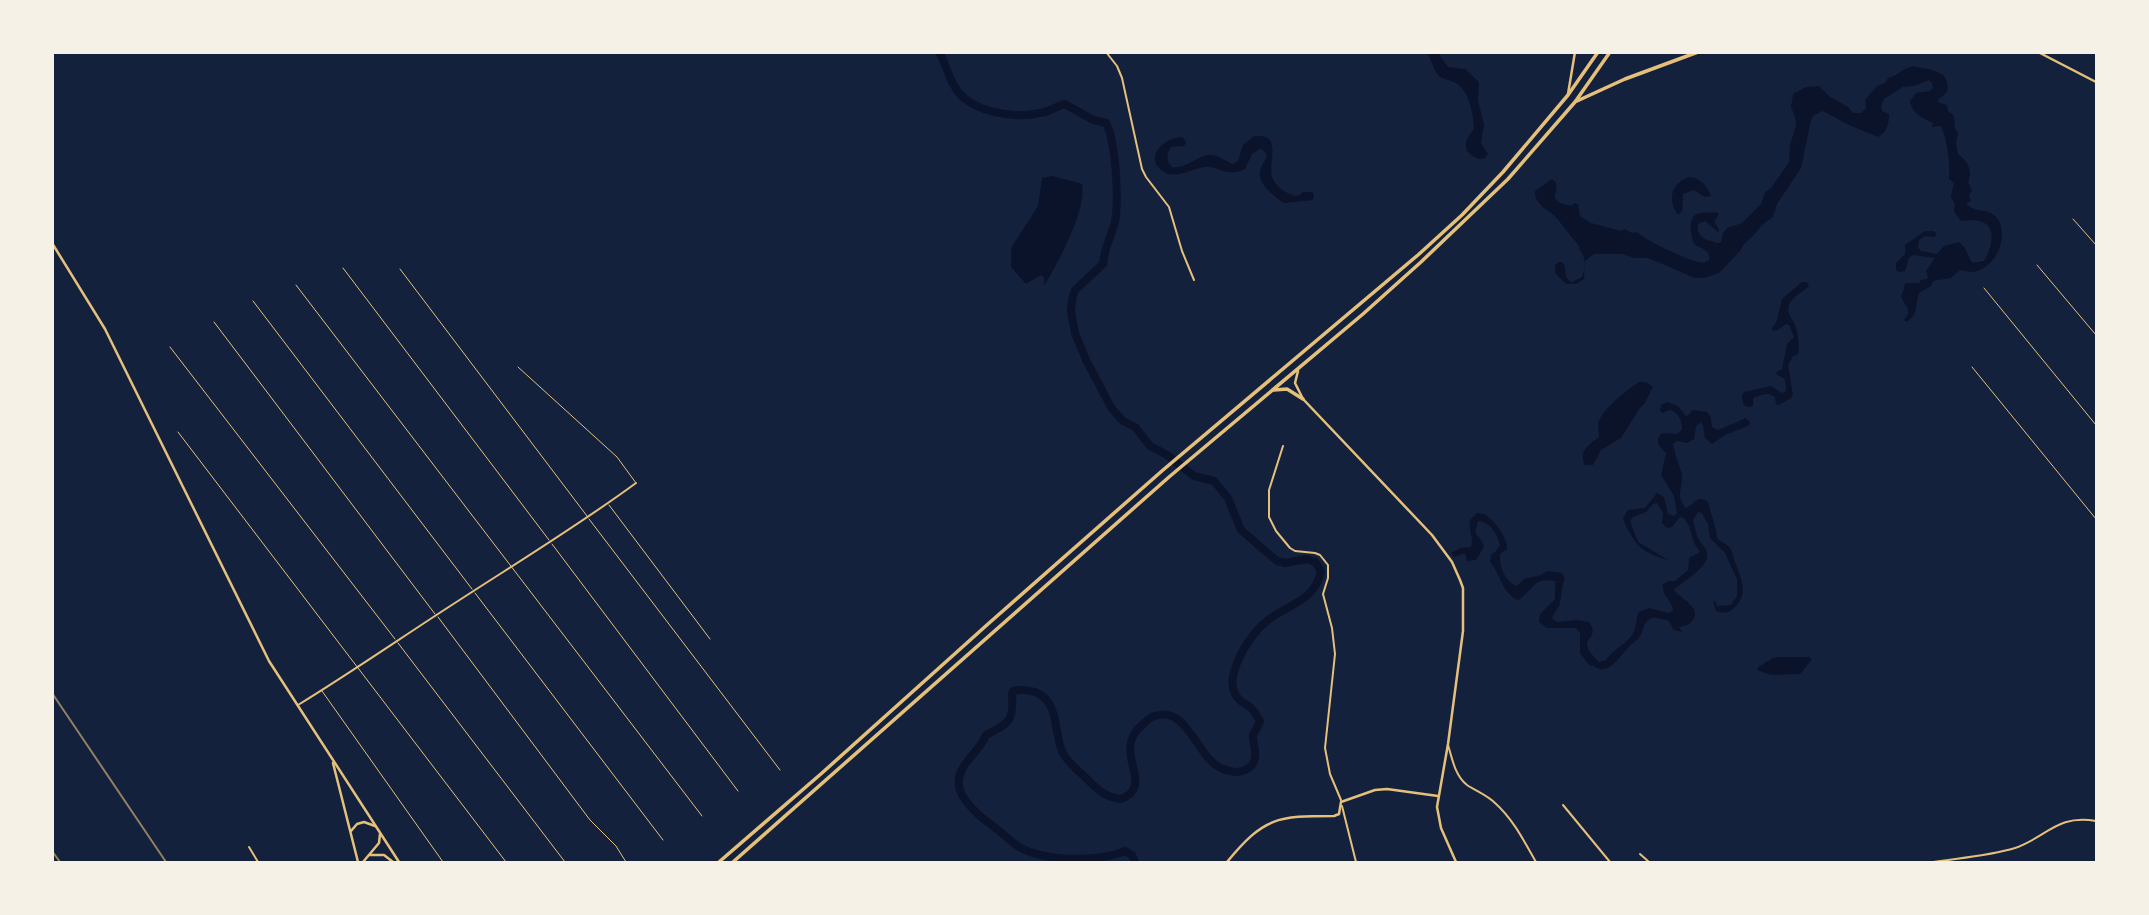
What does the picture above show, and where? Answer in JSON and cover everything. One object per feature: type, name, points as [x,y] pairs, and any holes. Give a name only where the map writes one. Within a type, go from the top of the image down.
[{"type":"highway","points":[[719,863],[1163,470],[1408,264],[1462,215],[1503,172],[1568,95],[1598,52]]},
{"type":"highway","points":[[733,863],[1197,452],[1363,314],[1467,220],[1508,179],[1575,102],[1610,52]]},
{"type":"highway","points":[[1575,102],[1625,79],[1698,52]]},
{"type":"highway","points":[[1269,393],[1284,389],[1303,399]]},
{"type":"street","points":[[1106,52],[1122,78],[1142,169],[1168,207],[1194,280]]},
{"type":"street","points":[[1568,95],[1574,52]]},
{"type":"street","points":[[2038,52],[2096,82]]},
{"type":"street","points":[[52,243],[105,329],[269,661],[396,857],[396,863]]},
{"type":"street","points":[[1299,367],[1295,383],[1303,399],[1432,535],[1446,553],[1463,588],[1464,631],[1437,813],[1455,863]]},
{"type":"street","points":[[1283,446],[1269,490],[1269,517],[1290,548],[1304,553],[1315,552],[1328,565],[1328,578],[1323,594],[1332,628],[1335,654],[1325,748],[1356,863]]},
{"type":"street","points":[[297,705],[513,567],[636,482]]},
{"type":"street","points":[[1448,744],[1459,775],[1468,785],[1495,803],[1513,822],[1536,863]]},
{"type":"street","points":[[332,760],[360,863],[379,844],[378,829]]},
{"type":"street","points":[[1341,802],[1375,790],[1387,789],[1438,796]]},
{"type":"street","points":[[1227,863],[1236,850],[1262,827],[1282,818],[1334,816],[1339,814],[1341,802]]},
{"type":"street","points":[[1563,805],[1610,863]]},
{"type":"street","points":[[350,834],[352,827],[365,821],[378,829]]},
{"type":"street","points":[[1933,863],[2012,849],[2036,839],[2066,821],[2096,821]]},
{"type":"street","points":[[249,847],[258,863]]},
{"type":"street","points":[[367,856],[382,854],[396,863]]},
{"type":"street","points":[[1640,854],[1649,863]]},
{"type":"lane","points":[[2073,219],[2096,245]]},
{"type":"lane","points":[[2037,265],[2096,335]]},
{"type":"lane","points":[[343,268],[738,791]]},
{"type":"lane","points":[[400,270],[780,770]]},
{"type":"lane","points":[[296,285],[702,816]]},
{"type":"lane","points":[[1984,288],[2096,425]]},
{"type":"lane","points":[[253,301],[663,840]]},
{"type":"lane","points":[[214,322],[590,820],[615,846],[626,863]]},
{"type":"lane","points":[[170,347],[565,863]]},
{"type":"lane","points":[[519,367],[617,457],[636,482]]},
{"type":"lane","points":[[1972,367],[2096,519]]},
{"type":"lane","points":[[178,432],[506,863]]},
{"type":"lane","points":[[608,503],[710,639]]},
{"type":"lane","points":[[322,691],[443,863]]},
{"type":"water","points":[[1427,53],[1438,53],[1448,67],[1465,69],[1479,82],[1478,100],[1484,125],[1481,143],[1488,154],[1483,159],[1467,151],[1467,139],[1474,129],[1472,110],[1465,92],[1456,83],[1440,77]]},
{"type":"water","points":[[1914,66],[1938,72],[1946,79],[1947,92],[1938,102],[1947,105],[1948,111],[1954,116],[1958,133],[1958,154],[1970,169],[1968,182],[1972,191],[1969,195],[1971,201],[1966,204],[1973,209],[1993,214],[2002,234],[1998,252],[1993,260],[1979,270],[1960,270],[1951,278],[1933,281],[1931,286],[1919,293],[1915,313],[1906,322],[1904,320],[1908,309],[1901,297],[1905,283],[1919,283],[1927,279],[1926,271],[1935,258],[1913,255],[1909,258],[1905,271],[1899,272],[1896,270],[1896,263],[1905,254],[1905,245],[1925,231],[1934,231],[1935,237],[1925,236],[1919,240],[1918,247],[1921,251],[1937,254],[1944,246],[1959,242],[1973,263],[1984,261],[1992,238],[1985,223],[1975,220],[1961,221],[1954,212],[1955,205],[1951,196],[1954,183],[1949,179],[1948,152],[1941,126],[1932,127],[1933,123],[1918,115],[1911,105],[1910,101],[1916,93],[1933,88],[1929,80],[1903,87],[1884,99],[1881,107],[1882,111],[1889,114],[1889,121],[1878,137],[1823,111],[1814,115],[1801,168],[1777,204],[1773,217],[1762,225],[1719,273],[1704,278],[1695,278],[1648,258],[1634,258],[1622,254],[1594,254],[1585,262],[1579,246],[1556,217],[1540,205],[1536,197],[1535,191],[1552,179],[1556,185],[1555,198],[1560,203],[1571,206],[1578,204],[1580,216],[1591,223],[1637,232],[1676,254],[1704,262],[1709,260],[1709,256],[1707,251],[1694,244],[1691,221],[1700,213],[1717,212],[1719,214],[1714,222],[1719,233],[1705,221],[1698,224],[1698,229],[1703,238],[1718,243],[1727,228],[1742,223],[1761,204],[1765,192],[1771,188],[1789,162],[1790,145],[1796,125],[1791,107],[1793,94],[1806,87],[1819,86],[1853,113],[1861,113],[1866,108],[1865,100],[1877,86]]},
{"type":"water","points":[[1254,136],[1269,139],[1272,145],[1271,173],[1277,185],[1295,196],[1302,192],[1312,192],[1313,200],[1284,203],[1268,190],[1260,177],[1267,155],[1261,148],[1252,154],[1245,169],[1233,172],[1207,167],[1175,175],[1164,172],[1155,161],[1155,155],[1163,144],[1183,137],[1186,143],[1184,146],[1171,147],[1168,153],[1172,167],[1183,166],[1206,155],[1217,156],[1233,164],[1238,161],[1243,145]]},
{"type":"water","points":[[1053,176],[1082,184],[1080,208],[1070,236],[1044,286],[1044,278],[1041,275],[1026,284],[1011,267],[1011,248],[1038,206],[1042,178]]},
{"type":"water","points":[[1689,177],[1703,183],[1711,196],[1705,197],[1694,190],[1683,194],[1682,211],[1678,215],[1673,204],[1673,193],[1678,183]]},
{"type":"water","points":[[1562,262],[1567,277],[1572,282],[1582,277],[1585,263],[1584,279],[1576,284],[1566,284],[1555,273],[1555,265]]},
{"type":"water","points":[[1802,282],[1807,282],[1809,286],[1790,302],[1788,308],[1799,344],[1798,354],[1793,356],[1788,365],[1793,395],[1779,405],[1772,395],[1762,395],[1753,398],[1753,406],[1747,407],[1743,404],[1744,392],[1771,386],[1782,393],[1786,391],[1785,379],[1776,372],[1782,369],[1787,344],[1794,337],[1789,325],[1773,331],[1772,328],[1776,323],[1782,299]]},
{"type":"water","points":[[1639,382],[1646,382],[1653,387],[1645,403],[1621,438],[1601,450],[1593,465],[1585,465],[1584,452],[1599,437],[1598,425],[1603,414],[1614,401]]},
{"type":"water","points":[[1667,402],[1678,406],[1686,416],[1692,410],[1707,412],[1712,427],[1718,430],[1746,418],[1750,422],[1748,426],[1725,435],[1712,444],[1705,438],[1701,422],[1696,426],[1694,439],[1687,443],[1677,441],[1673,444],[1682,476],[1682,503],[1686,508],[1699,499],[1708,502],[1717,538],[1732,551],[1742,583],[1742,595],[1731,610],[1724,613],[1716,611],[1713,601],[1717,606],[1731,605],[1737,596],[1737,579],[1725,553],[1710,538],[1708,524],[1702,513],[1698,512],[1693,520],[1698,538],[1706,550],[1706,561],[1674,590],[1694,610],[1693,620],[1688,625],[1679,627],[1682,632],[1674,630],[1669,621],[1649,619],[1639,638],[1608,668],[1590,666],[1580,653],[1580,633],[1576,628],[1547,628],[1539,622],[1540,614],[1555,599],[1555,581],[1537,583],[1518,600],[1505,589],[1490,562],[1491,555],[1500,545],[1490,526],[1478,521],[1475,533],[1484,547],[1476,560],[1467,561],[1465,553],[1454,557],[1451,553],[1460,548],[1471,547],[1470,520],[1477,513],[1485,514],[1505,539],[1507,549],[1500,554],[1500,559],[1509,581],[1517,586],[1524,579],[1547,571],[1562,573],[1565,579],[1560,603],[1552,618],[1557,622],[1589,622],[1593,633],[1587,643],[1588,647],[1599,662],[1606,660],[1632,635],[1639,612],[1649,608],[1668,613],[1673,611],[1663,584],[1675,581],[1688,570],[1689,558],[1700,552],[1684,518],[1680,517],[1672,527],[1667,528],[1662,523],[1663,512],[1657,503],[1630,521],[1638,542],[1670,561],[1641,548],[1623,518],[1628,510],[1645,508],[1657,493],[1664,497],[1668,514],[1674,516],[1677,513],[1674,496],[1661,475],[1666,453],[1658,444],[1662,433],[1677,434],[1682,430],[1678,415],[1669,410],[1663,413],[1660,411],[1661,405]]},
{"type":"water","points":[[1778,657],[1812,659],[1800,674],[1771,675],[1757,670]]},
{"type":"waterway","points":[[939,52],[955,87],[962,96],[981,108],[1005,114],[1029,115],[1065,104],[1093,120],[1106,123],[1116,171],[1115,222],[1103,264],[1075,290],[1072,299],[1071,312],[1075,333],[1086,360],[1112,409],[1123,421],[1135,427],[1150,446],[1167,455],[1194,476],[1214,481],[1228,498],[1241,530],[1277,561],[1285,563],[1307,559],[1315,562],[1321,571],[1318,581],[1307,595],[1258,629],[1237,663],[1233,675],[1233,690],[1260,721],[1253,735],[1255,758],[1248,769],[1234,772],[1216,765],[1176,718],[1167,715],[1155,716],[1133,735],[1130,746],[1135,785],[1131,793],[1121,799],[1111,797],[1096,788],[1065,757],[1049,703],[1035,692],[1022,690],[1013,691],[1011,716],[1005,724],[986,735],[964,765],[959,786],[967,802],[981,817],[1019,847],[1043,856],[1072,859],[1101,857],[1125,851],[1132,855],[1135,862]]},
{"type":"railway","points":[[52,693],[166,862]]},
{"type":"railway","points":[[52,851],[60,862]]}]
